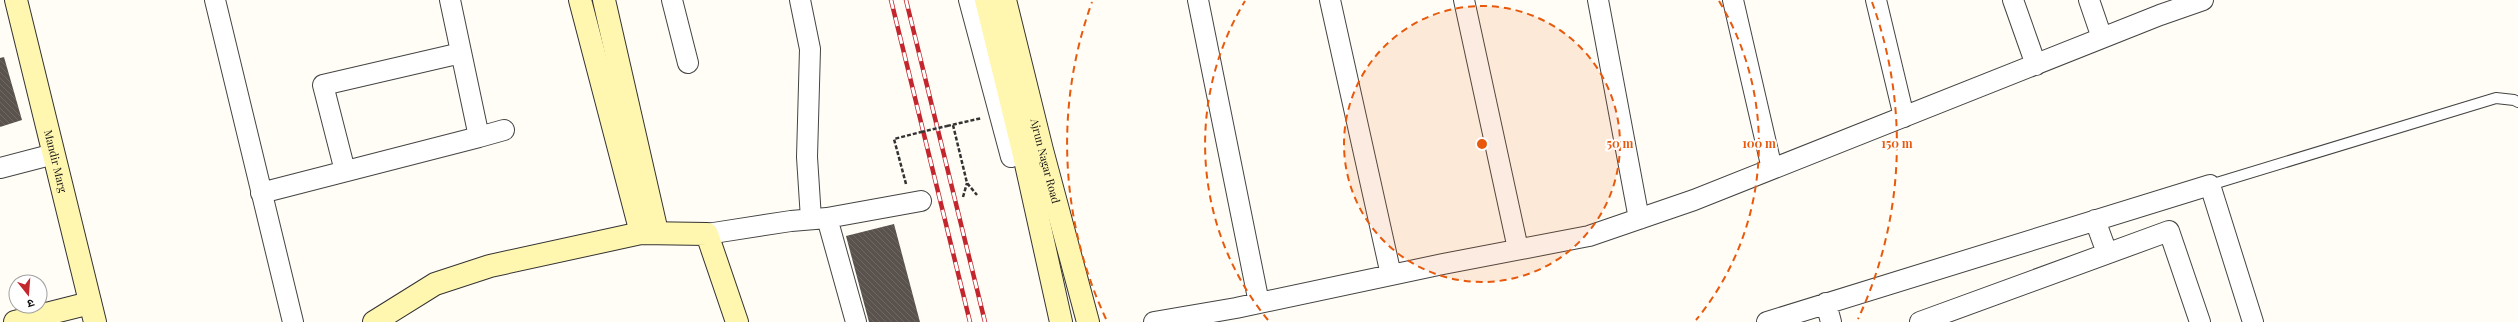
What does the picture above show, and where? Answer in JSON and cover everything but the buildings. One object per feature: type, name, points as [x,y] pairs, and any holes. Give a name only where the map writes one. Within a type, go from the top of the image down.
[{"type":"street","name":"Mandir Marg","points":[[16,0],[92,312]]},
{"type":"street","points":[[215,0],[293,322]]},
{"type":"street","points":[[450,0],[479,137]]},
{"type":"street","points":[[580,0],[649,232]]},
{"type":"street","points":[[604,0],[649,232]]},
{"type":"street","points":[[672,0],[688,64]]},
{"type":"street","points":[[800,0],[810,48],[807,156],[819,219],[856,322]]},
{"type":"street","points":[[969,0],[1007,158],[1042,150]]},
{"type":"street","name":"Ajrun Nagar Road","points":[[986,0],[1024,155],[1061,322]]},
{"type":"street","name":"Ajrun Nagar Road","points":[[1005,0],[1042,150],[1088,322]]},
{"type":"street","points":[[1198,0],[1259,303]]},
{"type":"street","points":[[1330,0],[1391,275]]},
{"type":"street","points":[[1464,0],[1518,249]]},
{"type":"street","points":[[1598,0],[1639,219]]},
{"type":"street","points":[[1733,0],[1772,169]]},
{"type":"street","points":[[1876,0],[1904,117]]},
{"type":"street","points":[[2013,0],[2036,65]]},
{"type":"street","points":[[2089,0],[2102,38]]},
{"type":"street","points":[[1154,322],[1259,303],[1518,249],[1589,236],[1639,219],[1772,169],[2102,38],[2203,0]]},
{"type":"street","points":[[345,171],[323,85],[461,53]]},
{"type":"street","points":[[261,193],[504,130]]},
{"type":"street","points":[[0,168],[54,154]]},
{"type":"street","points":[[1767,322],[1829,313],[2095,220],[2210,185],[2252,322]]},
{"type":"street","points":[[374,322],[435,284],[490,266],[649,232],[707,234],[819,219],[916,202]]},
{"type":"street","points":[[2095,220],[2107,253]]},
{"type":"street","points":[[1920,322],[2169,231],[2200,322]]},
{"type":"street","points":[[707,234],[738,322]]},
{"type":"street","points":[[15,322],[92,312]]},
{"type":"lane","points":[[2210,185],[2496,98],[2514,100],[2518,102]]},
{"type":"path","points":[[916,202],[894,139],[978,119]]},
{"type":"path","points":[[953,125],[967,182],[977,195]]},
{"type":"path","points":[[964,197],[967,182]]},
{"type":"railway","points":[[891,0],[970,322]]},
{"type":"railway","points":[[906,0],[985,322]]}]
